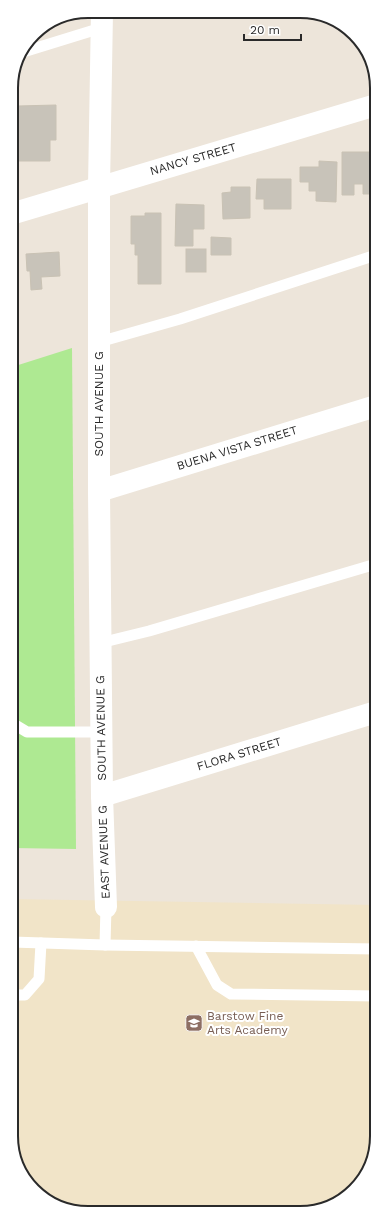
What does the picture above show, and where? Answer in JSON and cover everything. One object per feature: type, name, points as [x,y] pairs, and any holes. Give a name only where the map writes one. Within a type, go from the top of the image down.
[{"type":"street","name":"SOUTH AVENUE G","points":[[102,20],[99,187],[98,491],[102,796]]},
{"type":"street","name":"NANCY STREET","points":[[18,212],[370,107]]},
{"type":"street","name":"BUENA VISTA STREET","points":[[98,491],[370,408]]},
{"type":"street","name":"FLORA STREET","points":[[102,796],[370,714]]},
{"type":"street","name":"EAST AVENUE G","points":[[102,796],[106,907]]},
{"type":"lane","points":[[31,49],[102,20]]},
{"type":"lane","points":[[99,342],[180,319],[370,258]]},
{"type":"lane","points":[[100,643],[370,566]]},
{"type":"lane","points":[[18,727],[27,732],[101,732]]},
{"type":"lane","points":[[105,945],[106,907]]},
{"type":"lane","points":[[18,942],[370,949]]},
{"type":"lane","points":[[18,995],[25,995],[39,979],[40,943]]},
{"type":"lane","points":[[196,946],[217,985],[231,994],[370,996]]},
{"type":"shaded area","name":"Barstow Fine Arts Academy","points":[[18,899],[370,905],[370,1140],[365,1163],[353,1182],[346,1189],[327,1201],[304,1206],[84,1206],[75,1205],[57,1199],[42,1189],[27,1171],[19,1149]]},
{"type":"green space","points":[[72,348],[76,849],[18,848],[18,365]]},
{"type":"building","points":[[56,105],[56,140],[50,140],[50,161],[18,161],[18,106]]},
{"type":"building","points":[[342,152],[370,152],[370,194],[363,194],[363,184],[354,184],[354,195],[342,195]]},
{"type":"building","points":[[319,161],[337,162],[336,202],[316,201],[316,191],[309,191],[309,182],[300,182],[300,167],[319,167]]},
{"type":"building","points":[[257,179],[291,179],[291,209],[264,209],[264,199],[256,199]]},
{"type":"building","points":[[231,187],[250,187],[250,218],[223,219],[222,193],[231,192]]},
{"type":"building","points":[[176,204],[204,205],[204,229],[193,229],[193,246],[175,246]]},
{"type":"building","points":[[145,213],[161,213],[161,284],[138,284],[138,255],[135,255],[135,244],[131,244],[131,216],[145,216]]},
{"type":"building","points":[[211,237],[231,238],[231,255],[211,255]]},
{"type":"building","points":[[186,249],[206,249],[206,272],[186,272]]},
{"type":"building","points":[[59,252],[60,276],[41,277],[42,289],[31,290],[30,271],[27,271],[26,254]]},
{"type":"place","name":"Barstow Fine Arts Academy","points":[[194,1023]]}]
